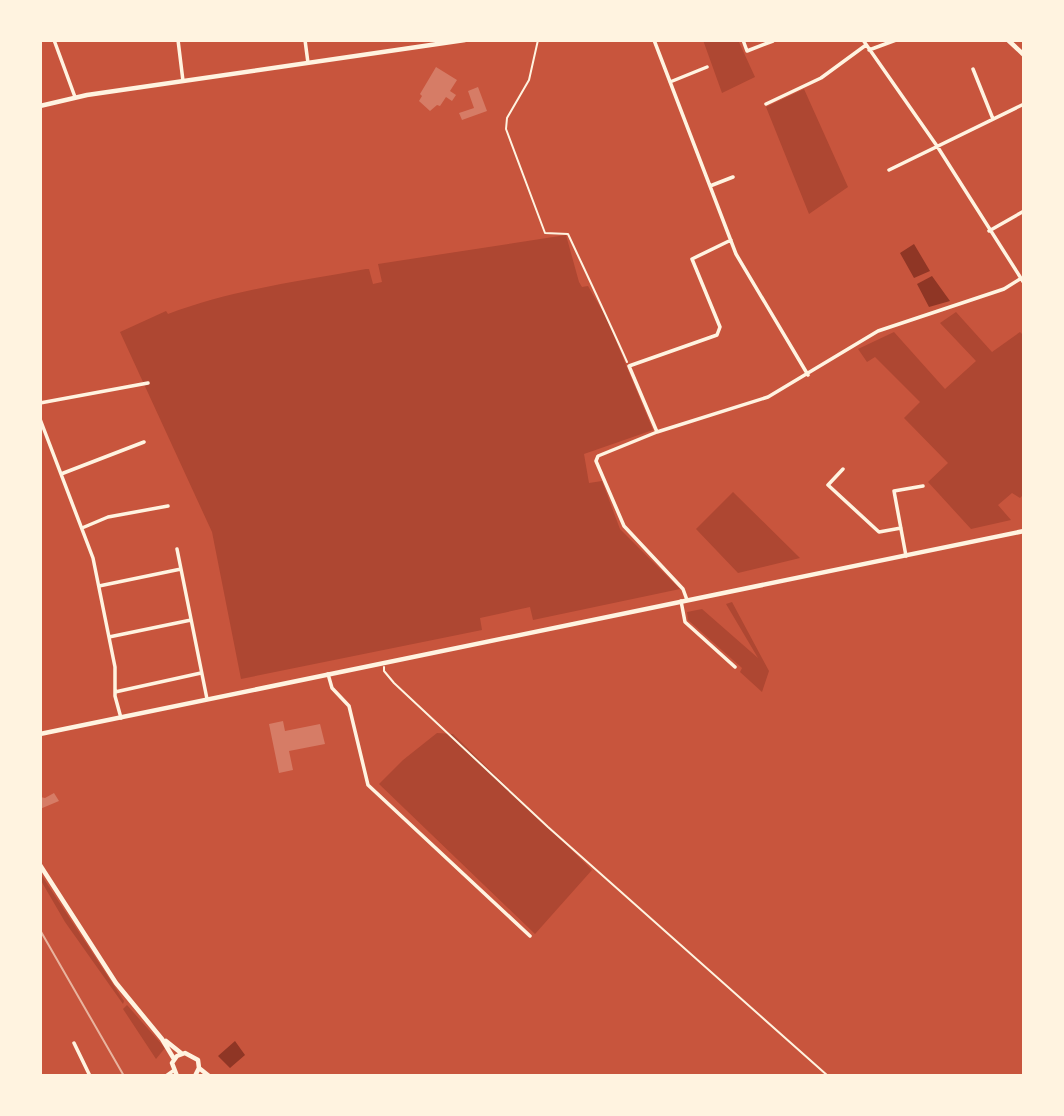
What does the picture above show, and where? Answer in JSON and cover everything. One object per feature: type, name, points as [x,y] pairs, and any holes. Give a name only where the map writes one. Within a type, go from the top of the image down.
[{"type":"main road","points":[[40,106],[183,81],[465,40]]},
{"type":"main road","points":[[1008,40],[1024,55]]},
{"type":"main road","points":[[40,734],[1024,531]]},
{"type":"main road","points":[[40,865],[116,983],[162,1039],[174,1059],[175,1073]]},
{"type":"main road","points":[[162,1039],[181,1053],[193,1055],[199,1068],[209,1076]]},
{"type":"main road","points":[[174,1059],[181,1053]]},
{"type":"main road","points":[[195,1076],[199,1068]]},
{"type":"street","points":[[54,40],[75,98]]},
{"type":"street","points":[[178,40],[183,81]]},
{"type":"street","points":[[305,40],[308,64]]},
{"type":"street","points":[[425,40],[426,47]]},
{"type":"street","points":[[654,40],[731,240],[749,277],[808,375]]},
{"type":"street","points":[[743,40],[747,51],[773,41]]},
{"type":"street","points":[[869,50],[896,40]]},
{"type":"street","points":[[735,667],[685,622],[683,589],[624,526],[596,461],[603,452],[768,397],[878,331],[1022,281],[937,146],[864,43],[814,82],[766,104]]},
{"type":"street","points":[[670,82],[707,67]]},
{"type":"street","points":[[973,69],[993,119]]},
{"type":"street","points":[[889,170],[1024,104]]},
{"type":"street","points":[[710,186],[733,177]]},
{"type":"street","points":[[989,230],[1024,211]]},
{"type":"street","points":[[657,432],[629,366],[717,335],[718,322],[692,259],[731,240]]},
{"type":"street","points":[[40,403],[148,383]]},
{"type":"street","points":[[40,419],[82,528],[99,586],[115,667],[115,692],[121,718]]},
{"type":"street","points":[[61,474],[144,442]]},
{"type":"street","points":[[843,469],[828,485],[879,532],[901,528]]},
{"type":"street","points":[[906,556],[894,491],[923,486]]},
{"type":"street","points":[[82,528],[108,517],[168,506]]},
{"type":"street","points":[[177,549],[207,699]]},
{"type":"street","points":[[99,586],[181,569]]},
{"type":"street","points":[[109,637],[191,620]]},
{"type":"street","points":[[115,692],[201,673]]},
{"type":"street","points":[[328,674],[332,688],[349,706],[368,785],[530,936]]},
{"type":"street","points":[[75,1043],[90,1076]]},
{"type":"street","points":[[166,1076],[175,1073]]},
{"type":"path","points":[[538,40],[529,80],[507,118],[506,129],[545,233],[567,234],[586,279],[603,303],[629,366]]},
{"type":"path","points":[[385,662],[384,671],[394,682],[548,827],[828,1076]]},
{"type":"shaded area","points":[[703,40],[738,40],[755,77],[722,93]]},
{"type":"shaded area","points":[[804,89],[848,187],[809,214],[766,107]]},
{"type":"shaded area","points":[[566,235],[579,282],[582,287],[588,286],[606,317],[653,430],[584,454],[589,483],[602,481],[620,529],[680,589],[533,620],[530,607],[480,618],[482,630],[241,679],[212,532],[120,332],[166,311],[168,314],[241,292],[366,269],[369,269],[373,284],[382,282],[378,264]]},
{"type":"shaded area","points":[[914,244],[930,271],[914,278],[900,253]]},
{"type":"shaded area","points":[[932,276],[950,301],[929,307],[917,284]]},
{"type":"shaded area","points":[[956,312],[992,352],[1020,332],[1024,336],[1024,494],[1020,498],[1012,493],[998,505],[1011,520],[971,529],[928,482],[948,463],[904,418],[920,402],[875,357],[867,362],[858,349],[894,332],[945,389],[976,361],[940,323]]},
{"type":"shaded area","points":[[733,492],[800,558],[738,573],[696,529]]},
{"type":"shaded area","points":[[732,602],[769,671],[762,692],[740,672],[742,668],[688,620],[687,612],[702,609],[758,658],[726,604]]},
{"type":"shaded area","points":[[437,733],[453,734],[592,870],[535,934],[379,784],[403,760]]},
{"type":"shaded area","points":[[40,873],[124,1001],[123,1004],[65,922],[40,879]]},
{"type":"shaded area","points":[[127,1005],[165,1048],[156,1059],[123,1009]]},
{"type":"shaded area","points":[[235,1041],[245,1055],[230,1068],[218,1056]]},
{"type":"building","points":[[436,67],[457,80],[450,91],[456,95],[452,101],[446,97],[440,106],[437,105],[430,111],[419,101],[422,96],[420,94]]},
{"type":"building","points":[[478,87],[487,111],[462,120],[459,113],[474,108],[468,91]]},
{"type":"building","points":[[283,721],[285,731],[320,724],[325,744],[289,751],[293,770],[279,773],[269,724]]},
{"type":"building","points":[[54,793],[59,801],[40,809],[40,797],[45,798]]},
{"type":"railway","points":[[40,930],[124,1076]]}]
